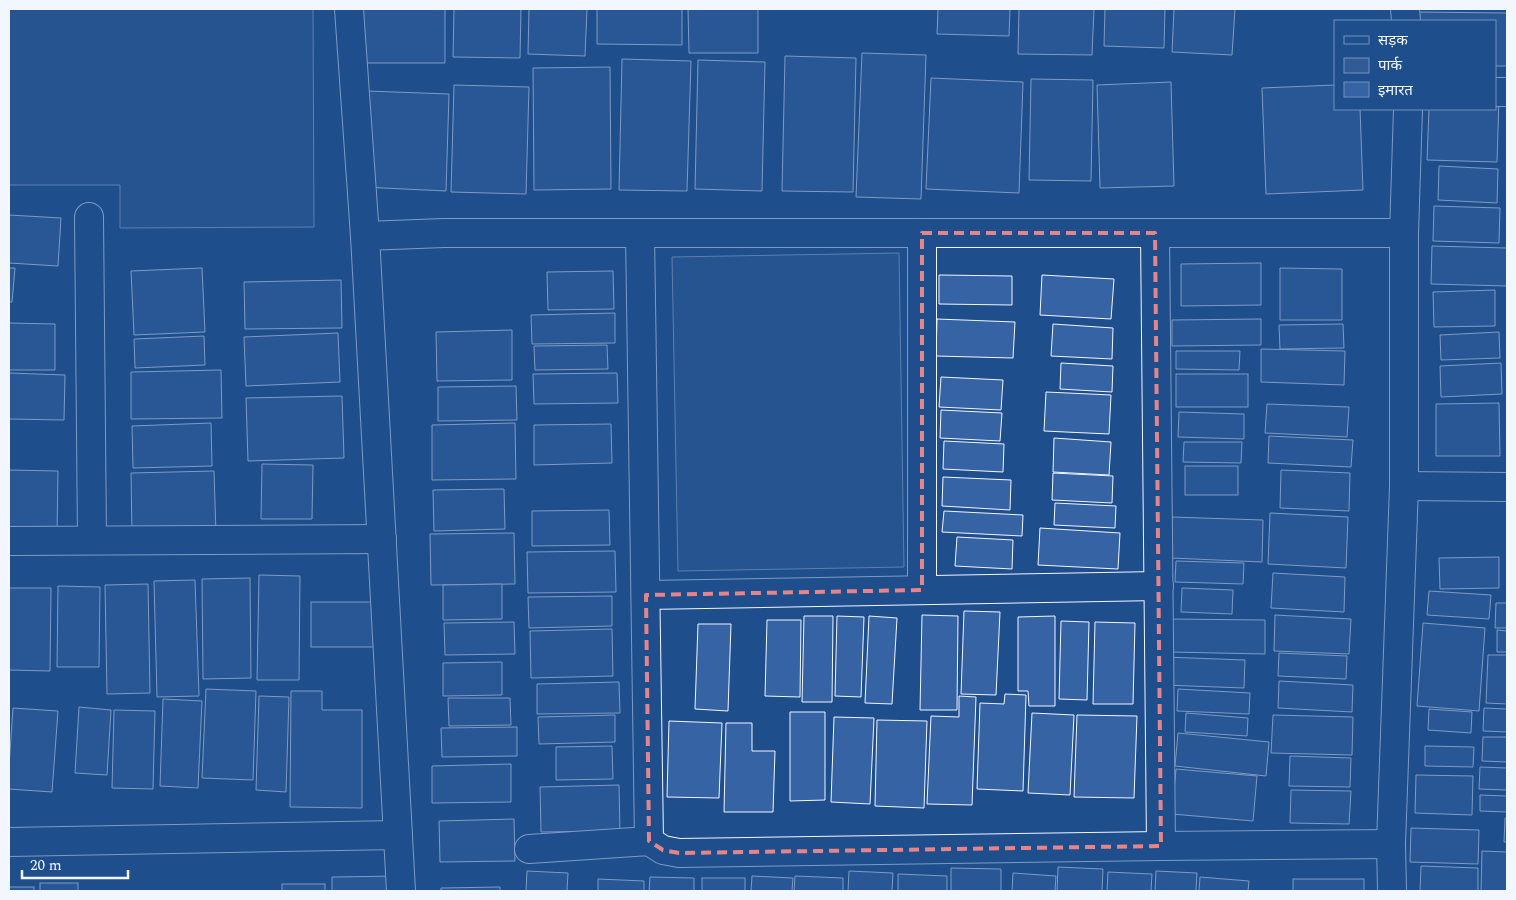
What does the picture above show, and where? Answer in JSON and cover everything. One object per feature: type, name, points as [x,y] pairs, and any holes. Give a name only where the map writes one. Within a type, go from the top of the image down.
[{"type":"street","points":[[349,9],[365,236],[401,891]]},
{"type":"street","points":[[1392,891],[1391,844],[1404,486],[1404,234],[1408,110]]},
{"type":"street","points":[[89,217],[92,540]]},
{"type":"street","points":[[365,236],[444,233],[1404,234]]},
{"type":"street","points":[[640,233],[649,840]]},
{"type":"street","points":[[922,233],[922,590]]},
{"type":"street","points":[[1155,233],[1160,846]]},
{"type":"street","points":[[1404,486],[1507,487]]},
{"type":"street","points":[[9,541],[382,539]]},
{"type":"street","points":[[646,595],[1158,586]]},
{"type":"street","points":[[9,842],[398,834]]},
{"type":"street","points":[[529,849],[649,840],[663,850],[679,853],[1391,844]]},
{"type":"highlighted area","points":[[922,233],[1155,233],[1161,846],[679,853],[663,850],[649,841],[646,595],[922,590]]},
{"type":"green space","points":[[9,9],[313,9],[314,227],[120,228],[120,185],[9,185]]},
{"type":"green space","points":[[899,253],[904,567],[678,571],[672,257]]},
{"type":"building","points":[[362,9],[445,9],[445,63],[361,63]]},
{"type":"building","points":[[454,9],[521,9],[520,58],[453,57]]},
{"type":"building","points":[[529,9],[587,9],[585,56],[528,54]]},
{"type":"building","points":[[597,9],[682,9],[682,45],[597,44]]},
{"type":"building","points":[[688,9],[758,9],[758,53],[689,53]]},
{"type":"building","points":[[938,9],[1010,9],[1009,36],[937,34]]},
{"type":"building","points":[[1019,9],[1094,9],[1092,55],[1018,54]]},
{"type":"building","points":[[1105,9],[1165,9],[1164,48],[1104,46]]},
{"type":"building","points":[[1174,9],[1235,9],[1232,55],[1172,52]]},
{"type":"building","points":[[1416,12],[1507,13],[1507,66],[1496,66],[1496,20],[1416,20]]},
{"type":"building","points":[[862,53],[926,55],[921,199],[856,197]]},
{"type":"building","points":[[785,56],[856,58],[853,192],[782,191]]},
{"type":"building","points":[[622,59],[691,61],[687,191],[619,190]]},
{"type":"building","points":[[698,60],[765,62],[762,191],[695,189]]},
{"type":"building","points":[[610,67],[611,189],[534,190],[533,68]]},
{"type":"building","points":[[931,78],[1023,82],[1019,193],[926,189]]},
{"type":"building","points":[[1031,79],[1093,80],[1091,181],[1029,180]]},
{"type":"building","points":[[1171,82],[1174,186],[1100,188],[1097,85]]},
{"type":"building","points":[[454,85],[529,87],[526,194],[451,192]]},
{"type":"building","points":[[1334,85],[1334,110],[1360,110],[1363,190],[1266,194],[1262,88]]},
{"type":"building","points":[[367,91],[449,94],[446,191],[362,187]]},
{"type":"building","points":[[1496,99],[1499,99],[1497,162],[1427,160],[1429,110],[1496,110]]},
{"type":"building","points":[[1439,166],[1498,169],[1497,203],[1438,200]]},
{"type":"building","points":[[1434,206],[1500,208],[1499,243],[1433,241]]},
{"type":"building","points":[[9,215],[61,218],[58,266],[9,263]]},
{"type":"building","points":[[1432,246],[1507,248],[1507,286],[1431,284]]},
{"type":"building","points":[[1261,263],[1261,305],[1181,306],[1181,264]]},
{"type":"building","points":[[9,268],[15,268],[12,302],[9,302]]},
{"type":"building","points":[[202,268],[205,332],[134,335],[131,271]]},
{"type":"building","points":[[1280,268],[1342,269],[1342,320],[1280,320]]},
{"type":"building","points":[[613,271],[614,309],[548,310],[547,272]]},
{"type":"building","points":[[939,275],[1012,276],[1012,305],[939,304]]},
{"type":"building","points":[[1042,275],[1114,279],[1111,319],[1040,315]]},
{"type":"building","points":[[341,280],[342,328],[245,329],[244,282]]},
{"type":"building","points":[[1495,290],[1495,326],[1434,327],[1433,292]]},
{"type":"building","points":[[615,313],[615,343],[532,344],[531,315]]},
{"type":"building","points":[[937,319],[1015,322],[1013,358],[936,356]]},
{"type":"building","points":[[1261,319],[1261,345],[1172,346],[1172,320]]},
{"type":"building","points":[[9,323],[55,324],[55,370],[9,370]]},
{"type":"building","points":[[1053,324],[1113,328],[1112,359],[1051,356]]},
{"type":"building","points":[[1343,324],[1344,348],[1280,349],[1279,325]]},
{"type":"building","points":[[512,330],[512,380],[437,381],[436,332]]},
{"type":"building","points":[[1499,332],[1500,358],[1441,360],[1440,335]]},
{"type":"building","points":[[338,333],[340,382],[246,386],[244,337]]},
{"type":"building","points":[[204,336],[205,365],[135,368],[134,339]]},
{"type":"building","points":[[607,345],[608,369],[535,370],[534,346]]},
{"type":"building","points":[[1261,349],[1345,351],[1344,385],[1261,382]]},
{"type":"building","points":[[1176,351],[1240,351],[1239,370],[1176,369]]},
{"type":"building","points":[[1061,363],[1113,366],[1112,392],[1060,389]]},
{"type":"building","points":[[1501,363],[1502,394],[1441,397],[1440,366]]},
{"type":"building","points":[[221,370],[222,418],[131,419],[131,372]]},
{"type":"building","points":[[9,373],[65,375],[64,420],[9,419]]},
{"type":"building","points":[[617,373],[618,403],[534,404],[533,374]]},
{"type":"building","points":[[1176,374],[1248,374],[1248,407],[1176,407]]},
{"type":"building","points":[[941,377],[1003,380],[1001,410],[939,407]]},
{"type":"building","points":[[516,386],[517,420],[438,421],[438,387]]},
{"type":"building","points":[[1046,392],[1111,395],[1109,434],[1044,431]]},
{"type":"building","points":[[342,396],[344,458],[248,461],[246,398]]},
{"type":"building","points":[[1499,403],[1500,456],[1436,456],[1436,404]]},
{"type":"building","points":[[1267,404],[1349,407],[1347,437],[1265,433]]},
{"type":"building","points":[[941,410],[1002,413],[1000,441],[940,438]]},
{"type":"building","points":[[1179,412],[1244,414],[1244,439],[1178,437]]},
{"type":"building","points":[[211,423],[212,466],[133,468],[132,426]]},
{"type":"building","points":[[515,423],[516,479],[432,480],[432,425]]},
{"type":"building","points":[[611,424],[612,463],[534,465],[534,425]]},
{"type":"building","points":[[1269,436],[1353,440],[1351,467],[1268,463]]},
{"type":"building","points":[[1054,438],[1111,442],[1109,475],[1053,472]]},
{"type":"building","points":[[944,441],[1004,444],[1003,472],[943,469]]},
{"type":"building","points":[[1184,442],[1242,442],[1241,463],[1183,462]]},
{"type":"building","points":[[262,464],[313,465],[312,519],[261,519]]},
{"type":"building","points":[[1185,466],[1238,466],[1238,495],[1185,495]]},
{"type":"building","points":[[9,470],[58,471],[57,536],[9,536]]},
{"type":"building","points":[[1281,470],[1350,473],[1349,511],[1280,508]]},
{"type":"building","points":[[214,471],[216,533],[132,535],[131,473]]},
{"type":"building","points":[[1053,473],[1113,476],[1112,503],[1052,500]]},
{"type":"building","points":[[943,477],[1011,480],[1010,510],[942,506]]},
{"type":"building","points":[[504,489],[505,529],[434,531],[433,490]]},
{"type":"building","points":[[1055,503],[1116,506],[1115,528],[1054,525]]},
{"type":"building","points":[[609,510],[610,545],[532,546],[532,511]]},
{"type":"building","points":[[944,511],[1023,515],[1022,536],[942,532]]},
{"type":"building","points":[[1270,513],[1348,517],[1346,568],[1268,564]]},
{"type":"building","points":[[1172,517],[1263,520],[1262,562],[1171,558]]},
{"type":"building","points":[[1040,528],[1120,533],[1118,569],[1038,565]]},
{"type":"building","points":[[514,533],[515,584],[431,585],[430,534]]},
{"type":"building","points":[[957,537],[1013,540],[1012,569],[955,566]]},
{"type":"building","points":[[615,551],[616,592],[528,593],[527,552]]},
{"type":"building","points":[[1499,557],[1499,588],[1440,589],[1439,558]]},
{"type":"building","points":[[1176,561],[1244,563],[1243,584],[1175,582]]},
{"type":"building","points":[[1273,573],[1345,577],[1344,612],[1271,608]]},
{"type":"building","points":[[259,575],[300,576],[299,680],[257,680]]},
{"type":"building","points":[[250,578],[251,678],[203,679],[202,579]]},
{"type":"building","points":[[195,580],[199,696],[157,697],[154,581]]},
{"type":"building","points":[[148,584],[150,693],[107,694],[105,585]]},
{"type":"building","points":[[502,584],[502,619],[443,620],[443,585]]},
{"type":"building","points":[[58,586],[100,587],[99,667],[57,667]]},
{"type":"building","points":[[9,588],[51,588],[50,671],[9,670]]},
{"type":"building","points":[[1182,588],[1233,590],[1232,614],[1181,612]]},
{"type":"building","points":[[1429,591],[1491,595],[1489,619],[1427,615]]},
{"type":"building","points":[[612,596],[612,626],[529,628],[528,597]]},
{"type":"building","points":[[311,602],[374,602],[374,647],[311,647]]},
{"type":"building","points":[[1496,603],[1507,603],[1507,628],[1495,628]]},
{"type":"building","points":[[964,611],[1000,612],[996,695],[961,694]]},
{"type":"building","points":[[922,615],[958,616],[957,710],[920,710]]},
{"type":"building","points":[[1275,615],[1351,619],[1349,654],[1274,651]]},
{"type":"building","points":[[804,616],[833,616],[832,702],[802,702]]},
{"type":"building","points":[[837,616],[864,617],[861,697],[835,696]]},
{"type":"building","points":[[869,616],[897,618],[892,704],[865,703]]},
{"type":"building","points":[[1055,616],[1055,706],[1029,706],[1028,691],[1018,691],[1018,617]]},
{"type":"building","points":[[1170,619],[1265,620],[1265,654],[1169,652]]},
{"type":"building","points":[[767,620],[801,620],[800,697],[765,696]]},
{"type":"building","points":[[1061,621],[1089,622],[1087,700],[1059,699]]},
{"type":"building","points":[[514,622],[515,654],[445,655],[444,623]]},
{"type":"building","points":[[1095,622],[1135,623],[1133,704],[1093,704]]},
{"type":"building","points":[[1423,623],[1485,628],[1479,711],[1417,706]]},
{"type":"building","points":[[698,624],[731,624],[728,711],[695,709]]},
{"type":"building","points":[[612,629],[613,676],[531,678],[530,631]]},
{"type":"building","points":[[1497,630],[1507,631],[1507,652],[1497,652]]},
{"type":"building","points":[[1279,653],[1347,656],[1346,679],[1278,676]]},
{"type":"building","points":[[1488,655],[1507,655],[1507,704],[1486,703]]},
{"type":"building","points":[[1165,657],[1245,660],[1244,688],[1163,685]]},
{"type":"building","points":[[502,662],[502,695],[443,696],[443,663]]},
{"type":"building","points":[[1279,681],[1353,685],[1352,712],[1278,708]]},
{"type":"building","points":[[619,682],[620,713],[537,714],[537,684]]},
{"type":"building","points":[[206,689],[256,691],[253,780],[202,778]]},
{"type":"building","points":[[1178,689],[1250,693],[1249,714],[1177,711]]},
{"type":"building","points":[[291,691],[322,691],[322,710],[362,710],[362,808],[290,807]]},
{"type":"building","points":[[1005,694],[1026,695],[1023,791],[977,789],[980,703],[1004,704]]},
{"type":"building","points":[[259,696],[289,697],[286,792],[256,790]]},
{"type":"building","points":[[959,696],[976,697],[972,805],[927,804],[931,716],[959,717]]},
{"type":"building","points":[[448,698],[510,698],[511,725],[449,726]]},
{"type":"building","points":[[163,699],[202,701],[198,788],[160,786]]},
{"type":"building","points":[[79,707],[111,710],[107,775],[75,773]]},
{"type":"building","points":[[13,708],[58,711],[52,792],[9,789]]},
{"type":"building","points":[[1484,708],[1507,709],[1507,732],[1483,731]]},
{"type":"building","points":[[1429,709],[1472,712],[1471,733],[1428,730]]},
{"type":"building","points":[[114,710],[155,711],[153,789],[112,788]]},
{"type":"building","points":[[790,712],[825,712],[825,800],[790,801]]},
{"type":"building","points":[[1032,713],[1074,715],[1070,795],[1028,793]]},
{"type":"building","points":[[1186,713],[1248,718],[1247,736],[1185,732]]},
{"type":"building","points":[[615,715],[615,742],[539,744],[538,717]]},
{"type":"building","points":[[1077,715],[1137,716],[1134,798],[1074,797]]},
{"type":"building","points":[[1273,715],[1353,717],[1352,755],[1271,753]]},
{"type":"building","points":[[834,717],[874,718],[870,804],[831,802]]},
{"type":"building","points":[[877,720],[927,721],[924,808],[875,806]]},
{"type":"building","points":[[669,721],[722,723],[719,798],[667,797]]},
{"type":"building","points":[[726,723],[752,723],[752,751],[775,751],[773,812],[724,812]]},
{"type":"building","points":[[517,727],[517,756],[442,757],[441,728]]},
{"type":"building","points":[[1178,733],[1269,742],[1266,776],[1175,766]]},
{"type":"building","points":[[1483,737],[1507,737],[1507,762],[1482,761]]},
{"type":"building","points":[[612,746],[613,779],[556,780],[556,747]]},
{"type":"building","points":[[1425,746],[1474,747],[1473,767],[1425,766]]},
{"type":"building","points":[[1290,756],[1351,758],[1350,787],[1289,786]]},
{"type":"building","points":[[511,764],[511,802],[432,803],[432,766]]},
{"type":"building","points":[[1480,767],[1507,768],[1507,790],[1479,789]]},
{"type":"building","points":[[1176,769],[1257,776],[1253,821],[1172,814]]},
{"type":"building","points":[[1416,775],[1473,776],[1472,815],[1415,813]]},
{"type":"building","points":[[619,785],[620,831],[541,832],[540,787]]},
{"type":"building","points":[[1291,790],[1351,791],[1349,824],[1290,823]]},
{"type":"building","points":[[1480,795],[1507,796],[1507,812],[1480,811]]},
{"type":"building","points":[[1505,818],[1507,818],[1507,842],[1504,842]]},
{"type":"building","points":[[514,819],[515,861],[440,862],[439,821]]},
{"type":"building","points":[[1411,828],[1479,830],[1478,864],[1410,862]]},
{"type":"building","points":[[1482,851],[1507,852],[1507,891],[1481,891]]},
{"type":"building","points":[[1421,866],[1478,868],[1478,891],[1420,891]]},
{"type":"building","points":[[1058,867],[1103,869],[1102,891],[1057,891]]},
{"type":"building","points":[[951,868],[1001,869],[1001,891],[951,891]]},
{"type":"building","points":[[527,871],[568,873],[567,891],[526,891]]},
{"type":"building","points":[[849,871],[893,873],[892,891],[848,891]]},
{"type":"building","points":[[1156,871],[1197,873],[1196,891],[1155,891]]},
{"type":"building","points":[[1108,872],[1152,874],[1151,891],[1107,891]]},
{"type":"building","points":[[1013,873],[1056,876],[1055,891],[1012,891]]},
{"type":"building","points":[[898,874],[947,876],[947,891],[898,891]]},
{"type":"building","points":[[398,876],[398,891],[332,891],[332,877]]},
{"type":"building","points":[[752,876],[793,878],[792,891],[751,891]]},
{"type":"building","points":[[795,876],[843,878],[843,891],[794,891]]},
{"type":"building","points":[[650,877],[694,878],[694,891],[649,891]]},
{"type":"building","points":[[1200,877],[1249,881],[1248,891],[1199,891]]},
{"type":"building","points":[[702,878],[745,878],[745,891],[702,891]]},
{"type":"building","points":[[598,879],[644,881],[644,891],[598,891]]},
{"type":"building","points":[[1293,879],[1364,879],[1364,891],[1293,891]]},
{"type":"building","points":[[40,883],[78,883],[78,891],[40,891]]},
{"type":"building","points":[[282,884],[325,884],[325,891],[282,891]]},
{"type":"building","points":[[9,887],[34,887],[34,891],[9,891]]},
{"type":"building","points":[[500,887],[500,891],[441,891],[441,888]]}]
